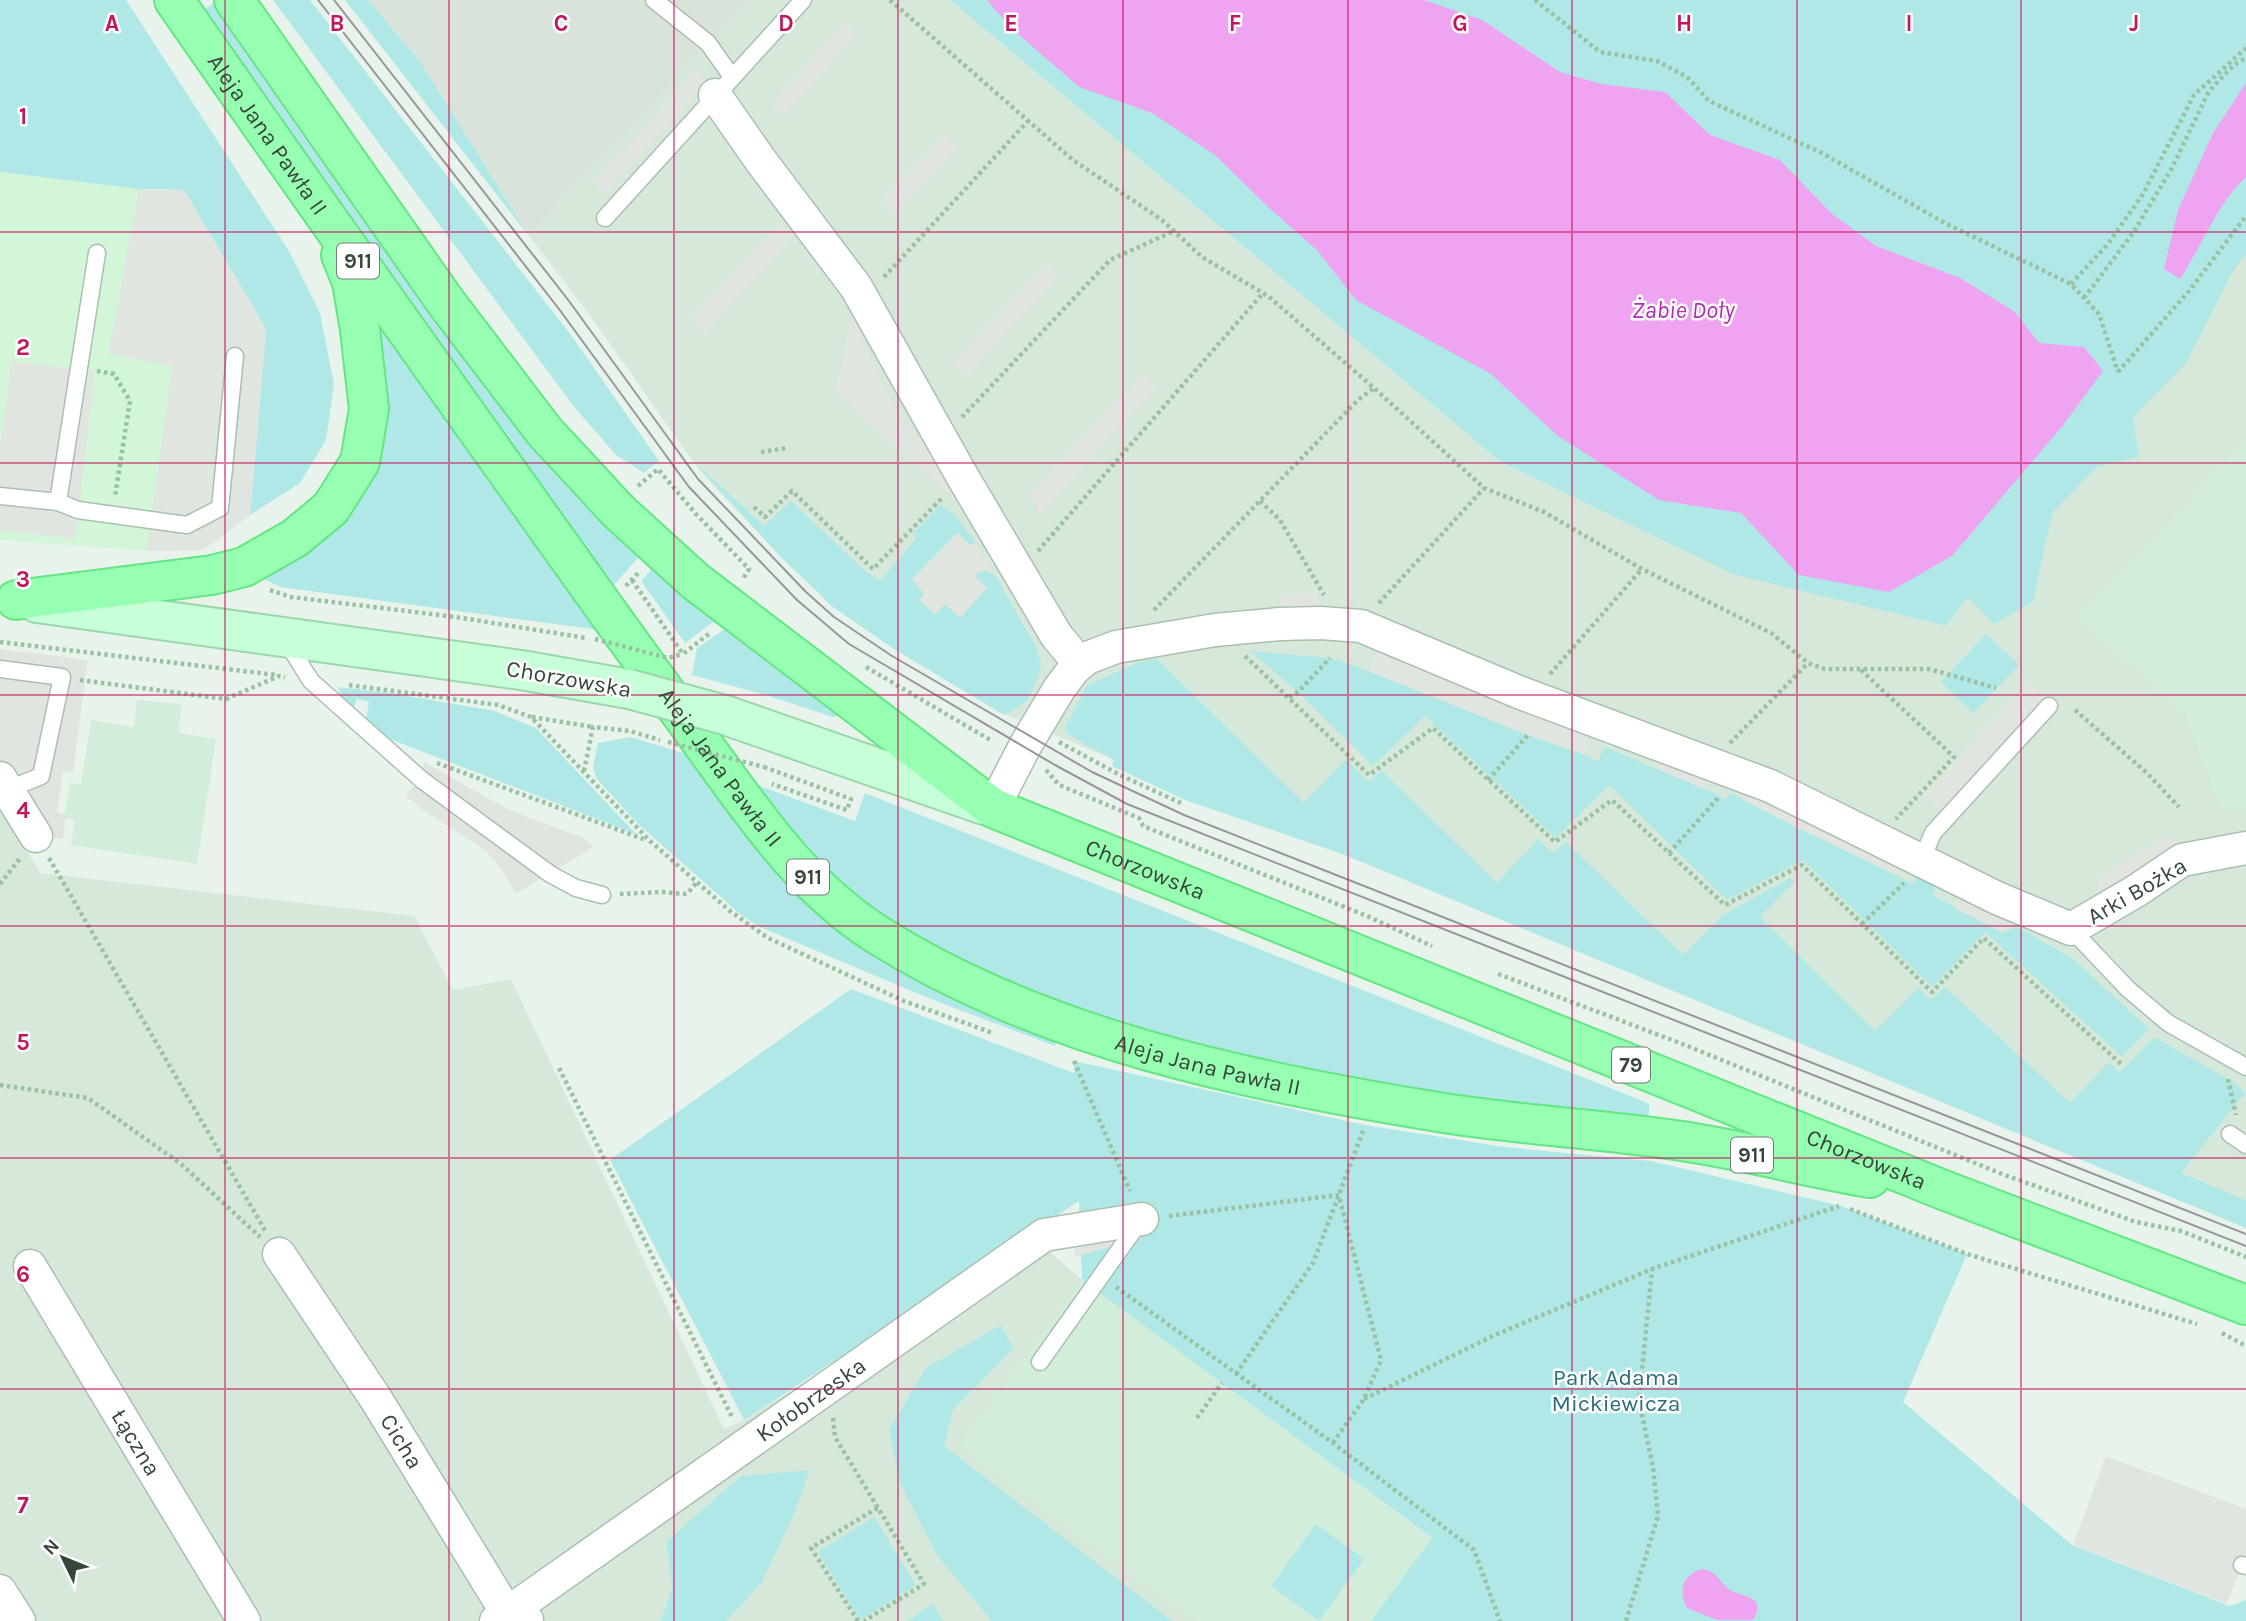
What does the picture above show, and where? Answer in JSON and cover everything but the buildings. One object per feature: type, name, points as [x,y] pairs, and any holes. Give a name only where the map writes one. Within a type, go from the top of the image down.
[{"type":"main road","name":"911","points":[[234,0],[445,301],[544,431],[618,511],[695,581],[993,808]]},
{"type":"main road","name":"Aleja Jana Pawła II","points":[[181,10],[739,794],[805,875],[870,930],[908,953],[994,995],[1070,1025],[1142,1049],[1220,1069],[1447,1113],[1684,1141],[1814,1168],[1946,1191]]},
{"type":"main road","points":[[8,599],[212,575],[244,567],[295,538],[331,509],[360,462],[369,409],[352,282],[324,214]]},
{"type":"main road","name":"Chorzowska","points":[[8,599],[521,670],[629,689],[725,715],[993,808],[1946,1191],[2235,1311]]},
{"type":"street","points":[[724,86],[768,171],[856,287],[961,474],[1056,635],[1079,663]]},
{"type":"street","points":[[993,808],[1066,678],[1079,663],[1098,653],[1116,647],[1215,630],[1321,623],[1361,626],[1521,693],[1741,775],[1800,801],[1997,898],[2071,929]]},
{"type":"street","points":[[3,784],[36,836]]},
{"type":"street","name":"Arki Bożka","points":[[2071,929],[2182,860],[2246,848]]},
{"type":"street","name":"Kołobrzeska","points":[[511,1618],[746,1445],[1044,1235],[1142,1219]]},
{"type":"street","name":"Cicha","points":[[279,1254],[376,1399],[511,1618]]},
{"type":"street","name":"Łączna","points":[[30,1266],[244,1621]]},
{"type":"street","points":[[0,1591],[19,1621]]},
{"type":"lane","points":[[654,0],[708,43],[724,86]]},
{"type":"lane","points":[[605,218],[803,0]]},
{"type":"lane","points":[[58,502],[97,253]]},
{"type":"lane","points":[[0,496],[58,502],[78,510],[187,525],[220,508],[235,356]]},
{"type":"lane","points":[[283,636],[311,681],[432,788],[550,874],[576,888],[602,895]]},
{"type":"lane","points":[[0,669],[62,677],[41,776],[3,784]]},
{"type":"lane","points":[[1921,861],[1933,834],[2049,706]]},
{"type":"lane","points":[[2071,929],[2128,989],[2168,1023],[2246,1067]]},
{"type":"lane","points":[[2234,1126],[2246,1145]]},
{"type":"lane","points":[[1040,1362],[1142,1219]]},
{"type":"path","points":[[890,0],[1073,160],[1162,220],[1202,257],[1263,293],[1374,388],[1484,488],[1544,512],[1642,569],[1771,633],[1808,663],[1825,669],[1929,669],[1996,688]]},
{"type":"path","points":[[1535,0],[1600,52],[1657,61],[1687,77],[1709,101],[1820,152],[1945,223],[2071,284],[2099,314],[2118,372],[2189,291],[2246,216]]},
{"type":"path","points":[[2071,284],[2108,244],[2143,194],[2194,95],[2246,48]]},
{"type":"path","points":[[2084,298],[2133,233],[2159,190],[2209,91],[2234,65],[2246,58]]},
{"type":"path","points":[[881,285],[887,273],[1028,121]]},
{"type":"path","points":[[959,422],[1110,260],[1174,231]]},
{"type":"path","points":[[1035,555],[1263,293]]},
{"type":"path","points":[[79,369],[114,374],[130,401],[113,515]]},
{"type":"path","points":[[1150,614],[1359,400],[1374,388]]},
{"type":"path","points":[[761,452],[787,448]]},
{"type":"path","points":[[641,483],[658,469],[696,514],[749,569],[745,577]]},
{"type":"path","points":[[1370,612],[1484,488]]},
{"type":"path","points":[[754,507],[765,517],[792,491],[873,569],[940,499]]},
{"type":"path","points":[[1260,501],[1280,520],[1329,603]]},
{"type":"path","points":[[244,567],[253,581],[278,594],[456,617],[595,639],[668,658],[683,654],[713,631]]},
{"type":"path","points":[[1546,678],[1642,569]]},
{"type":"path","points":[[632,580],[683,654]]},
{"type":"path","points":[[0,642],[498,705],[531,717],[630,732],[764,767],[851,799],[847,810],[775,785]]},
{"type":"path","points":[[1237,648],[1369,775],[1433,728],[1555,842],[1612,800],[1725,905],[1802,865],[1932,992],[1984,938],[2122,1065]]},
{"type":"path","points":[[1289,697],[1298,692],[1330,657]]},
{"type":"path","points":[[1727,746],[1808,663]]},
{"type":"path","points":[[866,667],[948,719],[992,741]]},
{"type":"path","points":[[1861,670],[1954,757],[1891,824]]},
{"type":"path","points":[[62,677],[226,699],[279,676]]},
{"type":"path","points":[[2075,710],[2147,774],[2179,807]]},
{"type":"path","points":[[1043,715],[1060,724],[1052,738],[1120,775],[1183,804]]},
{"type":"path","points":[[531,717],[650,841],[730,911],[768,938],[904,1001],[1003,1037]]},
{"type":"path","points":[[584,771],[593,727]]},
{"type":"path","points":[[1488,780],[1528,734]]},
{"type":"path","points":[[429,760],[650,841]]},
{"type":"path","points":[[1042,765],[1059,785],[1139,818],[1143,826],[1367,916],[1432,947]]},
{"type":"path","points":[[1669,853],[1741,775]]},
{"type":"path","points":[[36,836],[279,1254]]},
{"type":"path","points":[[1861,923],[1914,873],[1921,861]]},
{"type":"path","points":[[602,895],[662,892],[684,894],[697,882]]},
{"type":"path","points":[[1497,973],[1681,1043],[2002,1174],[2136,1222],[2181,1231],[2246,1257]]},
{"type":"path","points":[[2221,1054],[2234,1126]]},
{"type":"path","points":[[1063,1057],[1088,1064]]},
{"type":"path","points":[[1074,1061],[1142,1219],[1339,1195]]},
{"type":"path","points":[[559,1068],[746,1445]]},
{"type":"path","points":[[0,1085],[88,1098],[181,1164],[279,1254]]},
{"type":"path","points":[[1236,1374],[1313,1263],[1365,1125]]},
{"type":"path","points":[[1333,1443],[1364,1399],[1381,1360],[1339,1195]]},
{"type":"path","points":[[1827,1203],[1967,1254],[2201,1325]]},
{"type":"path","points":[[1364,1399],[1494,1335],[1652,1269],[1841,1206]]},
{"type":"path","points":[[1626,1621],[1658,1516],[1653,1467],[1639,1401],[1652,1269]]},
{"type":"path","points":[[1101,1276],[1333,1443],[1474,1550],[1500,1621]]},
{"type":"path","points":[[2235,1311],[2246,1346]]},
{"type":"path","points":[[1197,1418],[1222,1383]]},
{"type":"path","points":[[817,1395],[833,1415],[835,1437],[924,1584],[864,1621]]},
{"type":"path","points":[[858,1621],[811,1548],[879,1507]]},
{"type":"shaded area","points":[[368,0],[749,0],[529,236],[419,60]]},
{"type":"shaded area","points":[[748,0],[950,0],[1501,462],[2246,236],[2246,1228],[1004,714],[894,649],[833,607],[706,478],[592,318],[529,236]]},
{"type":"shaded area","points":[[844,23],[857,34],[783,116],[771,105]]},
{"type":"shaded area","points":[[697,70],[709,81],[605,194],[593,183]]},
{"type":"shaded area","points":[[944,135],[958,149],[896,214],[882,200]]},
{"type":"shaded area","points":[[0,172],[139,189],[184,190],[250,515],[203,550],[147,551],[0,540]]},
{"type":"shaded area","points":[[139,189],[184,190],[266,329],[250,515],[203,550],[147,551],[172,366],[109,354]]},
{"type":"shaded area","points":[[780,223],[794,236],[705,333],[690,320]]},
{"type":"shaded area","points":[[1046,264],[1059,276],[966,376],[952,364]]},
{"type":"shaded area","points":[[852,314],[888,397],[967,500],[961,505],[835,392]]},
{"type":"shaded area","points":[[11,361],[95,371],[75,539],[0,530],[0,450]]},
{"type":"shaded area","points":[[1142,374],[1157,387],[1039,514],[1037,503],[1029,495]]},
{"type":"shaded area","points":[[2246,441],[2246,809],[2221,810],[2185,714],[2079,617]]},
{"type":"shaded area","points":[[957,533],[970,545],[975,543],[995,575],[987,571],[976,573],[976,577],[987,588],[960,618],[945,604],[935,615],[919,600],[923,592],[912,579]]},
{"type":"shaded area","points":[[1318,593],[1319,610],[1280,612],[1280,595]]},
{"type":"shaded area","points":[[1377,648],[1591,737],[1589,742],[1583,754],[1528,735],[1368,670]]},
{"type":"shaded area","points":[[0,649],[88,660],[73,772],[63,771],[57,812],[66,814],[63,839],[42,836],[0,766]]},
{"type":"shaded area","points":[[2028,682],[2058,710],[1952,822],[1925,794]]},
{"type":"shaded area","points":[[137,700],[181,704],[179,733],[216,739],[197,864],[71,845],[75,820],[64,818],[70,783],[81,784],[91,720],[134,727]]},
{"type":"shaded area","points":[[1649,756],[1714,779],[1702,788],[1654,767]]},
{"type":"shaded area","points":[[424,762],[509,810],[584,838],[594,847],[516,894],[502,870],[485,850],[424,811],[405,795],[422,780]]},
{"type":"shaded area","points":[[1737,787],[1904,868],[1893,873],[1804,831],[1743,800]]},
{"type":"shaded area","points":[[0,806],[40,873],[414,916],[453,990],[511,979],[724,1429],[744,1420],[1035,1239],[1082,1280],[1432,1539],[1371,1621],[0,1621]]},
{"type":"shaded area","points":[[2168,836],[2183,848],[2099,896],[2097,879]]},
{"type":"shaded area","points":[[1958,899],[2015,926],[2004,933],[1954,908]]},
{"type":"shaded area","points":[[1117,1223],[1116,1245],[1075,1257],[1072,1231]]},
{"type":"shaded area","points":[[1082,1280],[1432,1539],[1371,1621],[1196,1621],[959,1446]]},
{"type":"shaded area","points":[[2106,1456],[2246,1509],[2246,1555],[2227,1604],[2073,1545]]},
{"type":"green space","points":[[0,0],[126,0],[289,251],[320,313],[334,384],[326,440],[300,483],[250,515],[266,329],[184,190],[139,189],[0,172]]},
{"type":"green space","points":[[273,0],[310,0],[571,335],[659,461],[644,473],[616,455],[575,408]]},
{"type":"green space","points":[[345,0],[368,0],[419,60],[529,236]]},
{"type":"green space","points":[[950,0],[2246,0],[2246,254],[2233,271],[2186,363],[2133,417],[2139,457],[2098,466],[2052,513],[2033,602],[1994,624],[1968,597],[1946,626],[1733,574],[1501,462]]},
{"type":"green space","points":[[215,2],[482,382],[518,426],[716,620],[685,643],[641,581],[651,570],[638,558],[612,587],[202,11]]},
{"type":"green space","points":[[380,324],[600,630],[280,587],[260,577],[322,538],[376,325]]},
{"type":"green space","points":[[692,460],[764,526],[791,501],[865,571],[880,581],[916,538],[913,534],[940,505],[954,514],[976,543],[970,545],[958,533],[912,579],[922,589],[923,596],[945,604],[976,577],[978,571],[995,575],[1036,647],[1041,664],[1039,676],[1026,702],[1004,715],[894,649],[833,607],[780,556]]},
{"type":"green space","points":[[726,628],[839,715],[833,717],[692,675],[697,648]]},
{"type":"green space","points":[[1986,634],[2019,665],[1973,713],[1941,682]]},
{"type":"green space","points":[[1250,651],[1330,658],[1347,663],[1583,754],[1597,762],[1605,747],[1716,794],[1724,800],[1731,793],[1913,884],[1919,876],[1936,887],[1932,895],[2003,933],[2015,926],[2072,958],[2149,1029],[2122,1057],[1985,932],[1932,987],[1803,860],[1727,900],[1609,785],[1556,838],[1425,716],[1373,766],[1298,692]]},
{"type":"green space","points":[[1156,658],[1304,803],[1346,759],[1369,782],[1381,770],[1497,883],[1538,839],[1553,853],[1566,842],[1683,955],[1723,915],[1790,878],[1795,881],[1760,917],[1875,1031],[1918,988],[1931,1000],[1945,987],[2070,1103],[2109,1062],[2120,1072],[2154,1037],[2235,1083],[2245,1093],[2181,1173],[2246,1200],[2246,1228],[1345,855],[1185,800],[1112,766],[1114,760],[1068,734],[1065,728],[1087,685],[1137,663]]},
{"type":"green space","points":[[338,687],[495,711],[536,728],[636,834],[382,736],[365,725],[369,702],[356,699],[353,713],[342,700]]},
{"type":"green space","points":[[630,737],[690,755],[729,808],[1056,1037],[1055,1046],[928,998],[758,926],[741,915],[637,823],[596,778],[593,766],[598,743]]},
{"type":"green space","points":[[752,783],[855,821],[865,793],[1638,1099],[1649,1104],[1649,1114],[1645,1117],[1478,1101],[1294,1068],[1153,1037],[1093,1016],[971,966],[876,914],[808,856]]},
{"type":"green space","name":"Park Adama Mickiewicza","points":[[851,989],[1074,1073],[1074,1061],[1365,1125],[1504,1147],[1651,1161],[1841,1206],[1967,1254],[1903,1402],[2072,1545],[2230,1606],[2246,1600],[2246,1621],[1371,1621],[1432,1538],[1082,1280],[1079,1201],[744,1420],[610,1160]]},
{"type":"green space","points":[[1001,1325],[1013,1348],[953,1410],[944,1446],[1172,1621],[992,1621],[937,1555],[900,1483],[889,1430],[926,1368]]},
{"type":"green space","points":[[810,1470],[793,1516],[762,1582],[726,1621],[661,1621],[672,1589],[667,1541],[741,1476]]},
{"type":"green space","points":[[874,1517],[916,1585],[860,1620],[818,1552]]},
{"type":"green space","points":[[1316,1524],[1364,1559],[1319,1621],[1271,1586]]},
{"type":"green space","points":[[932,1604],[944,1621],[908,1621]]},
{"type":"water","name":"Żabie Doły","points":[[987,0],[1424,0],[1482,20],[1560,72],[1601,84],[1665,92],[1710,135],[1780,160],[1832,214],[1876,246],[1960,278],[2015,312],[2039,343],[2084,347],[2103,371],[2064,424],[1952,556],[1889,592],[1799,575],[1741,513],[1659,500],[1558,436],[1491,374],[1356,300],[1317,250],[1215,155],[1152,113],[1079,87],[1010,27]]},
{"type":"water","points":[[2246,83],[2246,177],[2219,211],[2180,279],[2164,269],[2178,210],[2213,133]]},
{"type":"water","points":[[1703,1569],[1715,1575],[1730,1590],[1754,1600],[1757,1610],[1753,1620],[1717,1620],[1687,1608],[1683,1595],[1686,1579]]},
{"type":"tram line","points":[[318,0],[559,309],[689,487],[797,600],[849,644],[1055,765],[1127,804],[2246,1246]]},
{"type":"tram line","points":[[334,0],[569,301],[698,479],[806,592],[834,617],[892,656],[1092,772],[1184,815],[2246,1234]]}]
